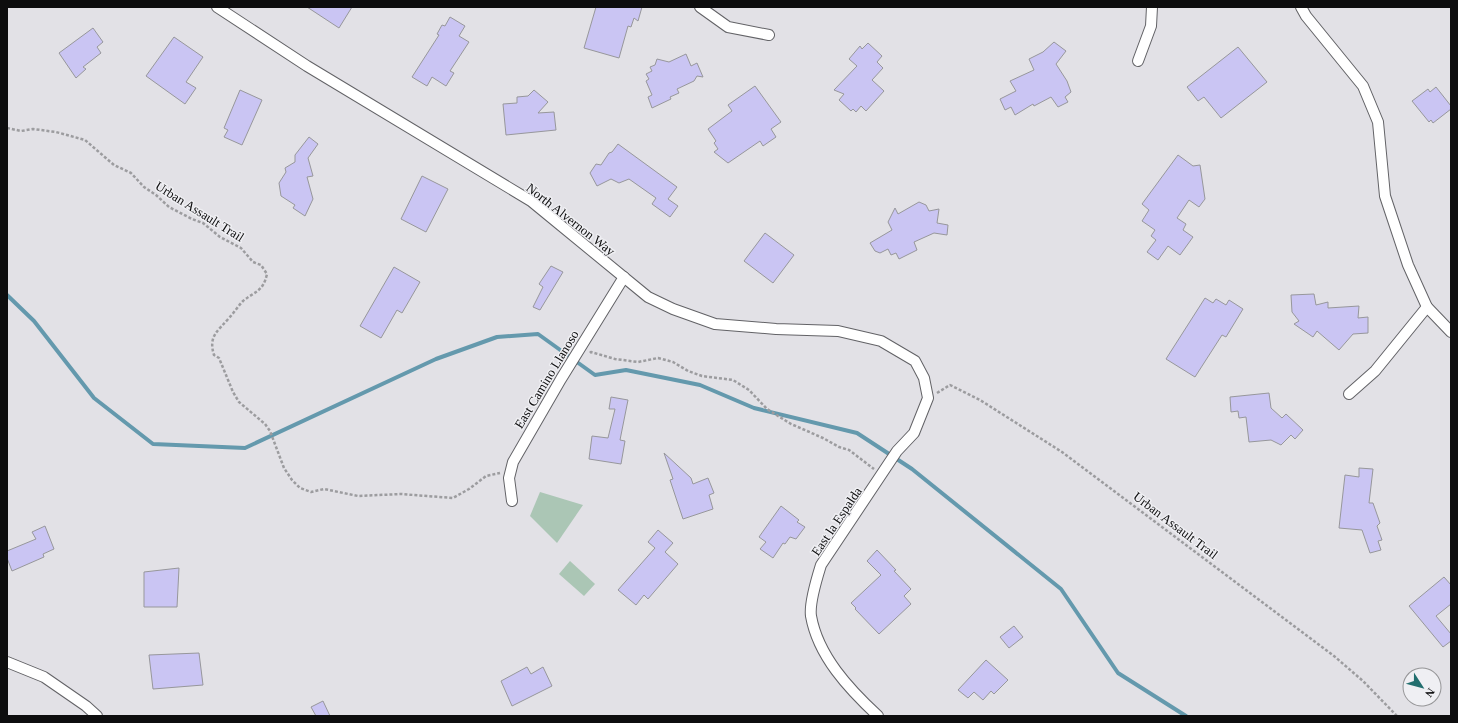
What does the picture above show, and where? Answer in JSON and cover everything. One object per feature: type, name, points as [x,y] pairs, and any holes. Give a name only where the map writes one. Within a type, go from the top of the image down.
[{"type":"street","name":"North Alvernon Way","points":[[217,7],[307,66],[531,201],[648,297],[672,309],[715,324],[776,329],[838,331],[881,341],[914,361],[924,378],[928,398]]},
{"type":"street","points":[[700,7],[728,26],[770,35]]},
{"type":"street","points":[[1138,61],[1151,26],[1152,7]]},
{"type":"street","points":[[1301,7],[1306,16],[1363,86],[1378,122],[1385,196],[1408,264],[1427,307],[1451,332]]},
{"type":"street","name":"East Camino Llanoso","points":[[512,501],[509,478],[513,462],[561,378],[624,277]]},
{"type":"street","points":[[1350,394],[1375,371],[1427,307]]},
{"type":"street","name":"East la Espalda","points":[[878,716],[842,679],[827,657],[820,643],[811,615],[814,584],[821,565],[835,542],[897,451],[914,433],[928,398]]},
{"type":"street","points":[[7,662],[44,677],[86,706],[97,716]]},
{"type":"path","name":"Urban Assault Trail","points":[[7,128],[21,131],[33,129],[56,132],[85,140],[114,165],[131,173],[144,187],[156,195],[169,207],[203,223],[220,237],[241,248],[253,262],[261,265],[267,274],[265,283],[256,292],[242,302],[215,332],[211,346],[214,355],[219,358],[232,392],[239,402],[265,424],[270,431],[284,468],[292,480],[300,488],[311,492],[324,489],[358,496],[401,494],[453,498],[469,489],[486,476],[511,471]]},
{"type":"path","points":[[587,356],[591,352],[615,359],[638,362],[658,358],[673,362],[702,376],[733,380],[749,390],[767,409],[785,421],[839,447],[849,450],[882,475]]},
{"type":"path","name":"Urban Assault Trail","points":[[928,398],[950,385],[980,400],[1062,452],[1334,656],[1363,681],[1397,716]]},
{"type":"green space","points":[[540,492],[583,505],[557,543],[530,516]]},
{"type":"green space","points":[[570,561],[595,584],[584,596],[559,574]]},
{"type":"building","points":[[307,7],[352,7],[339,28]]},
{"type":"building","points":[[596,7],[642,7],[638,21],[634,18],[631,27],[628,26],[619,58],[584,48]]},
{"type":"building","points":[[450,17],[465,26],[459,36],[469,42],[450,71],[454,73],[446,86],[432,77],[427,86],[412,77],[439,35],[437,34],[442,25],[445,26]]},
{"type":"building","points":[[93,28],[103,42],[97,47],[101,53],[83,67],[86,69],[76,78],[59,53]]},
{"type":"building","points":[[174,37],[203,57],[186,82],[196,88],[185,104],[146,76]]},
{"type":"building","points":[[1054,42],[1066,51],[1056,64],[1067,81],[1071,92],[1065,97],[1068,102],[1058,107],[1051,97],[1034,106],[1033,104],[1015,115],[1011,107],[1005,110],[1000,99],[1016,91],[1010,81],[1034,70],[1029,59],[1043,52]]},
{"type":"building","points":[[868,43],[882,56],[877,62],[883,68],[872,80],[884,91],[866,111],[861,106],[856,112],[853,109],[851,111],[839,100],[844,94],[834,90],[857,66],[849,59],[860,46],[862,49]]},
{"type":"building","points":[[1238,47],[1267,82],[1221,118],[1204,97],[1198,101],[1187,87]]},
{"type":"building","points":[[686,54],[691,66],[697,63],[703,77],[697,76],[694,81],[677,89],[679,93],[670,97],[671,99],[652,108],[648,97],[652,95],[646,81],[649,79],[646,74],[652,71],[650,67],[655,65],[657,59],[669,62]]},
{"type":"building","points":[[755,86],[781,122],[771,129],[776,137],[763,146],[760,141],[728,163],[714,152],[718,149],[714,143],[716,141],[708,129],[732,111],[728,105]]},
{"type":"building","points":[[1436,87],[1451,106],[1451,109],[1433,123],[1431,120],[1429,122],[1412,101],[1428,89],[1430,92]]},
{"type":"building","points":[[240,90],[262,100],[242,145],[224,137],[228,130],[224,128]]},
{"type":"building","points":[[534,90],[548,102],[538,113],[554,112],[556,130],[506,135],[503,104],[517,103],[517,97],[528,96]]},
{"type":"building","points":[[309,137],[318,144],[308,158],[313,176],[307,177],[313,199],[305,216],[293,208],[295,205],[281,196],[279,183],[286,172],[285,168],[295,162],[295,155]]},
{"type":"building","points":[[618,144],[677,187],[668,199],[678,206],[670,217],[652,204],[656,198],[629,179],[619,183],[611,179],[597,186],[590,173],[596,164],[601,165],[609,153],[612,152]]},
{"type":"building","points":[[1178,155],[1193,166],[1200,165],[1205,199],[1199,207],[1189,200],[1177,218],[1186,224],[1183,230],[1193,237],[1180,255],[1168,246],[1158,260],[1147,252],[1156,240],[1151,236],[1155,230],[1142,221],[1149,210],[1142,204]]},
{"type":"building","points":[[422,176],[448,189],[426,232],[401,219]]},
{"type":"building","points":[[919,202],[926,205],[929,211],[939,209],[937,223],[948,225],[947,235],[934,233],[914,242],[917,250],[899,259],[896,253],[891,255],[888,249],[880,253],[875,251],[870,243],[892,230],[888,222],[895,208],[898,214]]},
{"type":"building","points":[[765,233],[794,255],[773,283],[744,261]]},
{"type":"building","points":[[551,266],[563,272],[540,310],[533,307],[543,287],[539,284]]},
{"type":"building","points":[[394,267],[420,282],[402,313],[397,310],[381,338],[360,326]]},
{"type":"building","points":[[1314,294],[1316,305],[1328,302],[1328,308],[1359,306],[1358,318],[1368,317],[1368,333],[1353,334],[1339,350],[1317,331],[1313,337],[1294,324],[1299,321],[1292,312],[1291,295]]},
{"type":"building","points":[[1205,298],[1213,303],[1216,299],[1226,305],[1229,300],[1243,309],[1226,337],[1222,335],[1195,377],[1166,359]]},
{"type":"building","points":[[1269,393],[1271,408],[1282,418],[1286,414],[1303,430],[1295,439],[1291,435],[1281,445],[1271,440],[1249,442],[1246,417],[1239,418],[1238,411],[1231,412],[1230,397]]},
{"type":"building","points":[[611,397],[628,400],[620,440],[625,441],[621,464],[589,459],[592,436],[608,438],[615,409],[609,409]]},
{"type":"building","points":[[664,453],[691,478],[693,484],[708,478],[714,493],[709,495],[713,509],[683,519],[670,480],[673,479]]},
{"type":"building","points":[[1359,468],[1373,469],[1369,503],[1373,503],[1380,523],[1377,526],[1382,540],[1378,541],[1381,550],[1370,553],[1362,530],[1339,528],[1345,475],[1359,477]]},
{"type":"building","points":[[781,506],[799,520],[797,522],[805,527],[796,539],[790,537],[785,544],[783,543],[773,558],[760,549],[766,542],[759,537]]},
{"type":"building","points":[[45,526],[54,549],[43,554],[44,557],[12,571],[7,558],[7,551],[36,539],[32,532]]},
{"type":"building","points":[[658,530],[673,543],[665,552],[678,564],[648,599],[644,595],[636,605],[618,590],[655,548],[648,542]]},
{"type":"building","points":[[877,550],[911,589],[904,596],[911,604],[879,634],[851,603],[881,575],[867,561]]},
{"type":"building","points":[[179,568],[177,607],[144,607],[144,572]]},
{"type":"building","points":[[1444,577],[1451,585],[1451,604],[1436,616],[1451,634],[1451,641],[1443,647],[1409,606]]},
{"type":"building","points":[[1014,626],[1023,637],[1009,648],[1000,637]]},
{"type":"building","points":[[199,653],[203,685],[153,689],[149,655]]},
{"type":"building","points":[[986,660],[1008,680],[994,694],[991,691],[983,700],[974,692],[968,698],[958,690]]},
{"type":"building","points":[[527,667],[531,674],[543,667],[552,686],[512,706],[501,681]]},
{"type":"building","points":[[323,701],[330,716],[316,716],[311,707]]},
{"type":"waterway","points":[[7,295],[34,321],[94,398],[153,444],[245,448],[436,359],[497,337],[538,334],[595,375],[626,370],[700,385],[754,408],[857,433],[912,469],[1061,589],[1118,673],[1186,716]]}]
